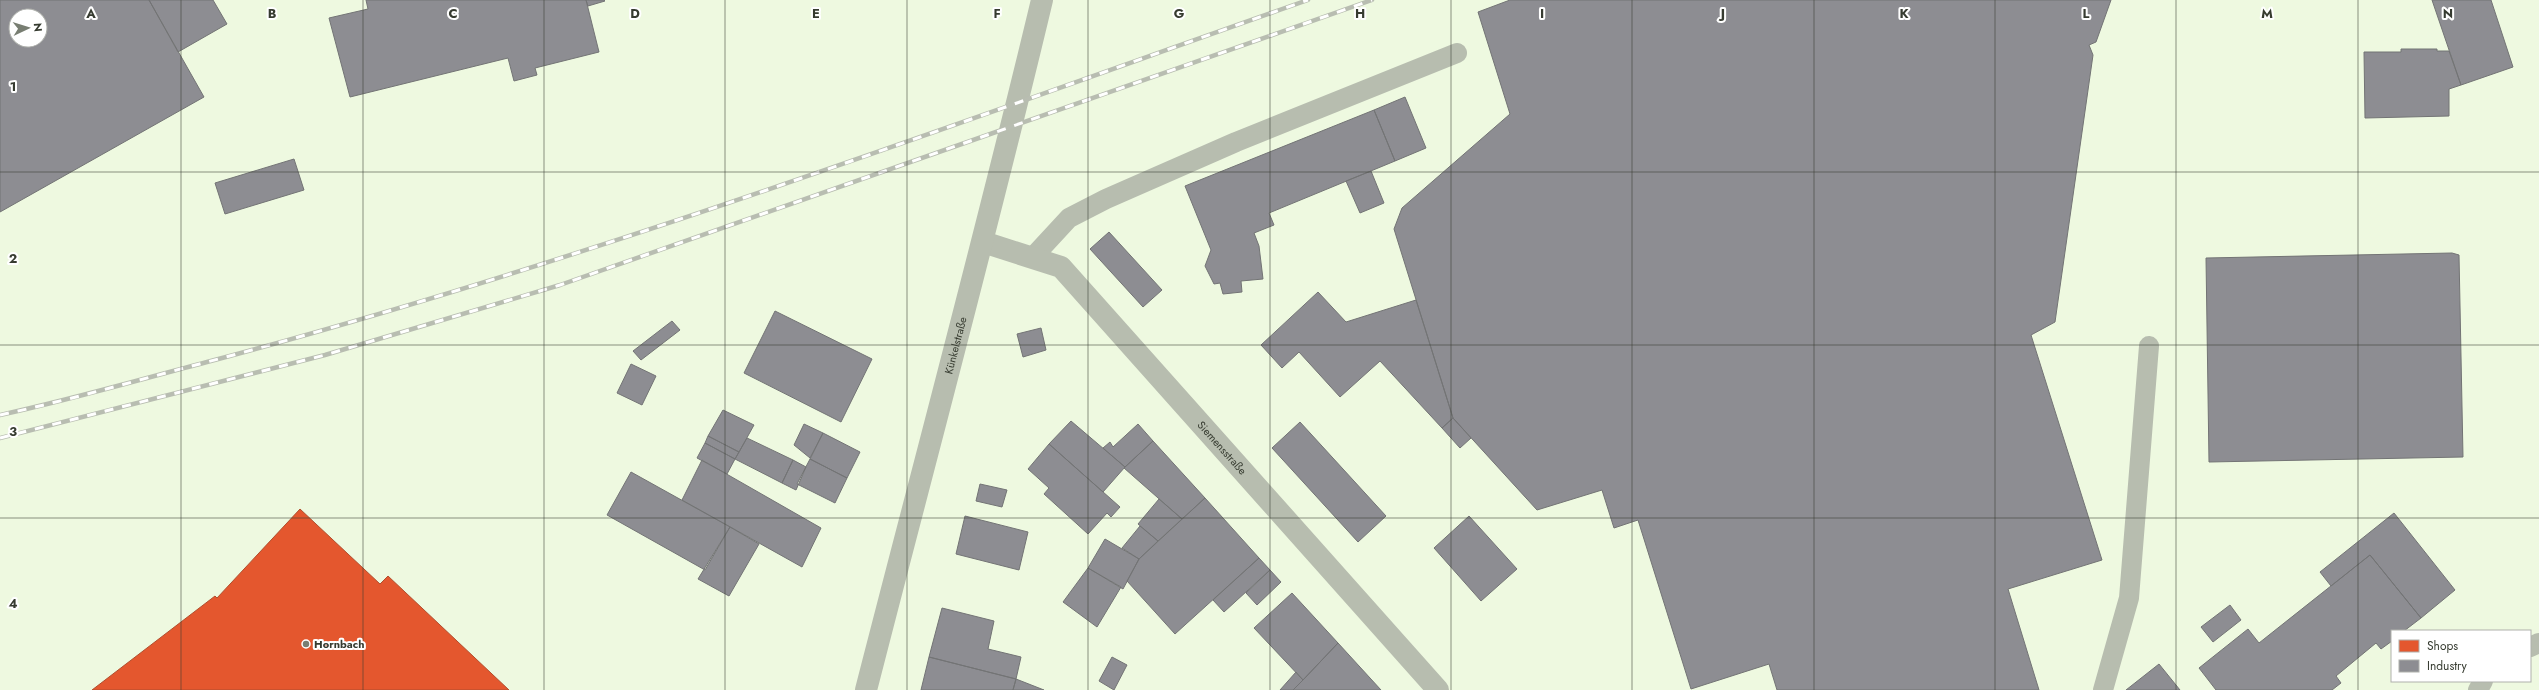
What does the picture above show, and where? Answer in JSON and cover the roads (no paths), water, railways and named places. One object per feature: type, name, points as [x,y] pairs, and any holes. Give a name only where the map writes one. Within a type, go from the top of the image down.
[{"type":"street","name":"Künkelstraße","points":[[866,690],[946,375],[983,242],[1042,0]]},
{"type":"street","name":"Siemensstraße","points":[[983,242],[1061,267],[1438,690]]},
{"type":"lane","points":[[1032,258],[1069,218],[1106,199],[1236,142],[1457,53]]},
{"type":"lane","points":[[2103,690],[2129,598],[2149,346]]},
{"type":"railway","points":[[0,415],[207,362],[486,282],[761,192],[1308,0]]},
{"type":"railway","points":[[0,438],[325,355],[560,285],[1372,0]]},
{"type":"place","name":"Hornbach","points":[[306,644]]}]
